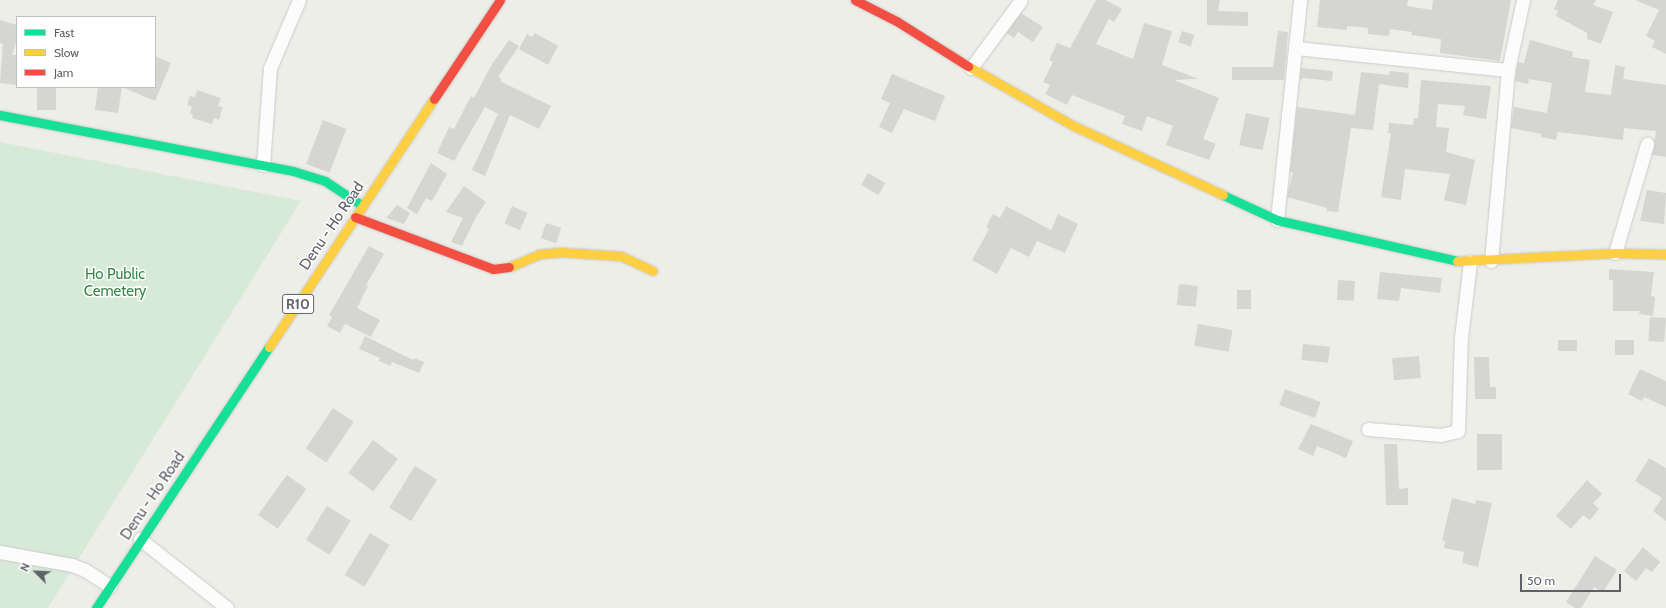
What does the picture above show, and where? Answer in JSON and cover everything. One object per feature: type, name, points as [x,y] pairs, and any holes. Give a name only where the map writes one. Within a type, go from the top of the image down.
[{"type":"street","points":[[263,165],[270,68],[299,0]]},
{"type":"street","name":"Denu - Ho Road","points":[[96,608],[140,539],[231,407],[355,217],[500,0]]},
{"type":"street","points":[[855,0],[898,22],[971,68],[1074,126],[1277,220],[1450,260],[1470,262],[1615,253],[1666,254]]},
{"type":"street","points":[[971,68],[1021,0]]},
{"type":"street","points":[[1277,220],[1300,0]]},
{"type":"street","points":[[1491,261],[1508,70],[1523,0]]},
{"type":"street","points":[[1295,48],[1508,70]]},
{"type":"street","points":[[0,115],[263,165],[325,181],[363,206]]},
{"type":"street","points":[[1615,253],[1646,144]]},
{"type":"street","points":[[355,217],[493,269],[513,266],[539,254],[560,252],[621,256],[653,271]]},
{"type":"street","points":[[1368,429],[1441,436],[1458,431],[1460,338],[1470,262]]},
{"type":"street","points":[[140,539],[227,608]]},
{"type":"street","points":[[0,552],[72,565],[110,586]]},
{"type":"green space","name":"Ho Public Cemetery","points":[[0,142],[301,201],[48,608],[0,608]]},
{"type":"building","points":[[1096,0],[1106,0],[1122,9],[1114,22],[1109,19],[1096,44],[1133,59],[1144,23],[1172,31],[1162,65],[1199,79],[1174,80],[1219,98],[1203,139],[1216,144],[1209,160],[1166,145],[1173,126],[1147,116],[1142,131],[1122,124],[1125,116],[1072,95],[1067,105],[1045,94],[1050,85],[1043,82],[1053,62],[1049,60],[1057,43],[1070,48]]},
{"type":"building","points":[[1207,0],[1220,0],[1218,11],[1248,12],[1248,26],[1207,25]]},
{"type":"building","points":[[1320,0],[1408,0],[1407,6],[1432,10],[1433,0],[1511,0],[1500,61],[1440,53],[1441,39],[1411,35],[1412,32],[1390,29],[1389,36],[1368,34],[1368,28],[1347,26],[1347,30],[1317,27]]},
{"type":"building","points":[[1558,0],[1596,0],[1593,5],[1613,12],[1601,44],[1587,39],[1587,33],[1556,16],[1558,11],[1554,9]]},
{"type":"building","points":[[1635,0],[1666,0],[1666,54],[1652,47],[1655,41],[1646,36],[1659,10]]},
{"type":"building","points":[[1021,13],[1043,27],[1033,42],[1018,32],[1014,38],[1006,33]]},
{"type":"building","points":[[0,20],[16,25],[16,42],[12,55],[16,55],[16,85],[0,83],[3,44],[0,43]]},
{"type":"building","points":[[1182,31],[1194,35],[1191,46],[1178,42]]},
{"type":"building","points":[[1278,31],[1288,32],[1284,80],[1232,80],[1232,67],[1273,67]]},
{"type":"building","points":[[535,33],[558,46],[548,65],[519,49],[527,34],[532,37]]},
{"type":"building","points":[[509,40],[519,46],[498,77],[502,79],[500,81],[551,106],[539,129],[510,115],[485,176],[472,170],[498,114],[485,107],[454,161],[437,153],[449,127],[454,129],[471,96],[474,98],[492,64]]},
{"type":"building","points":[[1530,40],[1573,52],[1572,57],[1590,60],[1585,92],[1611,95],[1615,65],[1625,67],[1623,79],[1666,85],[1666,157],[1652,155],[1656,131],[1624,128],[1623,140],[1558,132],[1556,140],[1541,137],[1541,134],[1511,128],[1514,107],[1547,113],[1552,83],[1529,79],[1528,84],[1515,81],[1518,62],[1524,63]]},
{"type":"building","points":[[156,56],[171,63],[155,101],[124,88],[156,88]]},
{"type":"building","points":[[1301,68],[1333,71],[1332,81],[1304,78],[1300,80]]},
{"type":"building","points":[[1390,71],[1409,73],[1408,88],[1379,84],[1373,130],[1351,128],[1338,212],[1326,211],[1327,208],[1287,197],[1293,172],[1290,172],[1297,107],[1355,115],[1361,72],[1389,75]]},
{"type":"building","points":[[892,74],[945,96],[935,121],[904,109],[892,133],[879,127],[890,103],[881,99]]},
{"type":"building","points":[[1421,80],[1491,86],[1486,119],[1463,115],[1465,106],[1438,104],[1436,127],[1449,128],[1446,152],[1475,160],[1466,205],[1444,200],[1450,174],[1405,169],[1401,200],[1381,197],[1391,133],[1388,133],[1389,123],[1413,125],[1414,118],[1418,118]]},
{"type":"building","points":[[37,88],[56,88],[56,110],[37,110]]},
{"type":"building","points":[[98,88],[122,88],[118,113],[95,110]]},
{"type":"building","points":[[197,90],[221,98],[218,106],[223,107],[219,120],[214,118],[212,124],[192,118],[193,115],[190,113],[192,107],[187,105],[190,96],[195,97]]},
{"type":"building","points":[[1246,113],[1269,118],[1263,150],[1239,145]]},
{"type":"building","points":[[323,120],[346,129],[329,173],[306,164]]},
{"type":"building","points":[[431,163],[447,174],[432,201],[426,198],[417,214],[407,208]]},
{"type":"building","points":[[868,173],[885,183],[878,195],[861,185]]},
{"type":"building","points":[[464,186],[486,202],[476,217],[462,246],[451,242],[463,218],[446,212]]},
{"type":"building","points":[[1647,190],[1666,193],[1664,224],[1640,221]]},
{"type":"building","points":[[397,205],[410,213],[404,224],[386,218]]},
{"type":"building","points":[[512,206],[528,213],[520,230],[504,223]]},
{"type":"building","points":[[1006,206],[1051,230],[1058,214],[1078,224],[1065,253],[1037,241],[1029,257],[1011,248],[997,274],[972,260],[989,229],[986,227],[993,214],[1000,218]]},
{"type":"building","points":[[546,223],[561,228],[556,243],[541,238]]},
{"type":"building","points":[[369,246],[384,254],[366,285],[368,286],[357,308],[380,320],[371,337],[345,324],[340,333],[327,326],[332,317],[329,315]]},
{"type":"building","points":[[1609,269],[1654,272],[1651,296],[1655,297],[1653,316],[1639,314],[1640,311],[1613,311],[1613,280],[1609,280]]},
{"type":"building","points":[[1380,272],[1442,278],[1440,293],[1401,288],[1399,301],[1377,299]]},
{"type":"building","points":[[1338,280],[1355,281],[1354,301],[1337,300]]},
{"type":"building","points":[[1179,284],[1198,286],[1196,307],[1177,305]]},
{"type":"building","points":[[1237,290],[1251,290],[1251,309],[1237,309]]},
{"type":"building","points":[[1650,317],[1666,318],[1664,342],[1648,341]]},
{"type":"building","points":[[1198,324],[1232,330],[1229,352],[1194,346]]},
{"type":"building","points":[[365,336],[413,360],[414,358],[424,362],[419,373],[392,362],[390,366],[379,361],[380,358],[359,349]]},
{"type":"building","points":[[1558,340],[1577,340],[1577,351],[1558,351]]},
{"type":"building","points":[[1615,340],[1634,340],[1634,355],[1615,355]]},
{"type":"building","points":[[1303,344],[1330,347],[1328,363],[1301,360]]},
{"type":"building","points":[[1419,356],[1421,378],[1394,380],[1392,358]]},
{"type":"building","points":[[1474,357],[1489,357],[1490,387],[1496,387],[1496,399],[1475,399]]},
{"type":"building","points":[[1640,369],[1666,381],[1666,407],[1644,397],[1642,401],[1628,394]]},
{"type":"building","points":[[1285,389],[1321,402],[1315,418],[1279,405]]},
{"type":"building","points":[[333,408],[354,422],[326,463],[306,449]]},
{"type":"building","points":[[1311,424],[1353,441],[1346,458],[1317,446],[1313,456],[1298,449]]},
{"type":"building","points":[[1477,434],[1502,434],[1502,470],[1477,470]]},
{"type":"building","points":[[373,440],[398,459],[373,491],[348,473]]},
{"type":"building","points":[[1384,444],[1397,444],[1399,489],[1408,488],[1408,505],[1386,505]]},
{"type":"building","points":[[1649,458],[1666,468],[1666,521],[1653,511],[1662,498],[1635,481]]},
{"type":"building","points":[[415,466],[437,480],[411,521],[389,508]]},
{"type":"building","points":[[287,475],[306,489],[278,529],[258,515]]},
{"type":"building","points":[[1587,480],[1602,494],[1593,503],[1599,509],[1590,520],[1583,515],[1571,529],[1556,516]]},
{"type":"building","points":[[1452,498],[1475,504],[1476,500],[1492,503],[1478,567],[1462,563],[1464,552],[1444,548],[1445,541],[1442,540]]},
{"type":"building","points":[[327,506],[351,521],[330,555],[306,540]]},
{"type":"building","points":[[370,533],[390,545],[364,587],[345,575]]},
{"type":"building","points":[[1643,547],[1660,562],[1652,572],[1646,568],[1636,581],[1624,571]]},
{"type":"building","points":[[1595,556],[1617,570],[1603,592],[1594,587],[1581,608],[1575,608],[1566,602]]},
{"type":"traffic: fast","points":[[0,115],[293,171],[325,181],[363,206]]},
{"type":"traffic: fast","points":[[1223,195],[1277,220],[1457,261]]},
{"type":"traffic: fast","points":[[96,608],[269,347]]},
{"type":"traffic: slow","points":[[968,66],[1074,126],[1223,195]]},
{"type":"traffic: slow","points":[[269,347],[434,99]]},
{"type":"traffic: slow","points":[[509,267],[539,254],[560,252],[621,256],[653,271]]},
{"type":"traffic: slow","points":[[1457,261],[1615,253],[1666,254]]},
{"type":"traffic: jam","points":[[434,99],[500,0]]},
{"type":"traffic: jam","points":[[855,0],[898,22],[968,66]]},
{"type":"traffic: jam","points":[[355,217],[493,269],[509,267]]}]
